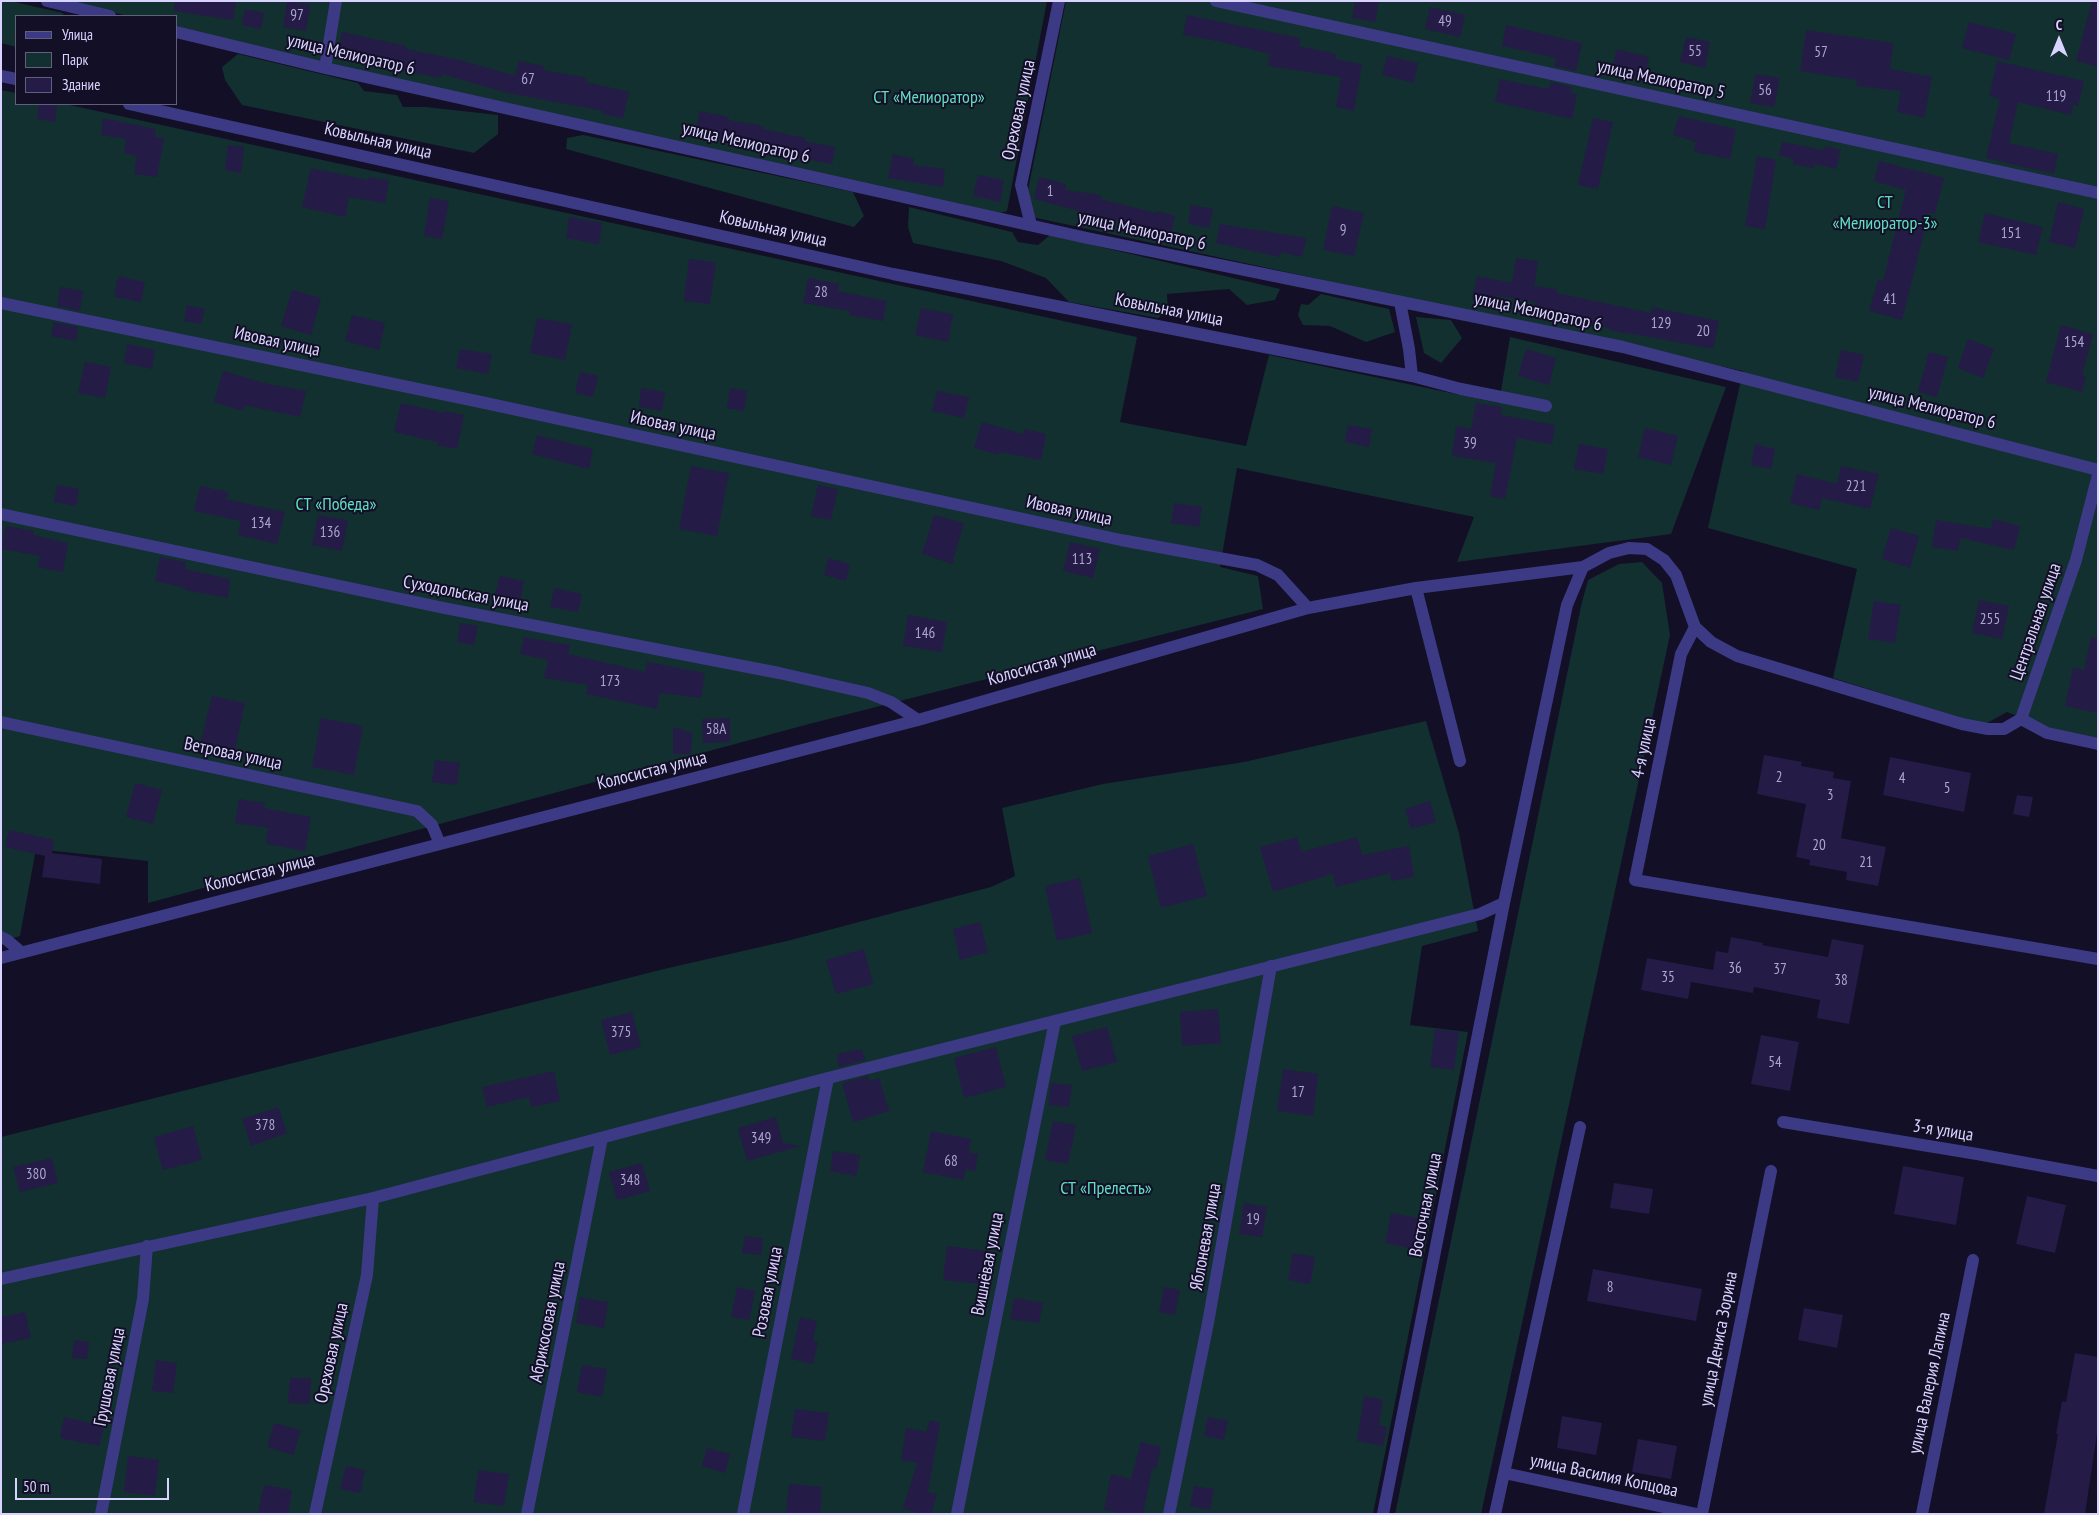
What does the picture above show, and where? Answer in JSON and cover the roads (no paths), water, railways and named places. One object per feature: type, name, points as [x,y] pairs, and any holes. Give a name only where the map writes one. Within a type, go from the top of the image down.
[{"type":"street","points":[[46,1],[106,15]]},
{"type":"street","points":[[325,68],[336,1]]},
{"type":"street","name":"Ореховая улица","points":[[1031,225],[1021,185],[1059,1]]},
{"type":"street","name":"улица Мелиоратор 5","points":[[1216,1],[2098,193]]},
{"type":"street","name":"улица Мелиоратор 6","points":[[178,32],[325,68],[1031,225],[1623,347],[2098,470]]},
{"type":"street","points":[[1,76],[15,79]]},
{"type":"street","name":"Ковыльная улица","points":[[133,105],[893,274],[1412,376],[1460,389],[1546,406]]},
{"type":"street","points":[[1400,302],[1412,376]]},
{"type":"street","name":"Ивовая улица","points":[[1,303],[1121,540],[1257,565],[1278,575],[1308,608]]},
{"type":"street","name":"Центральная улица","points":[[2021,719],[2076,560],[2098,475]]},
{"type":"street","name":"Суходольская улица","points":[[1,514],[444,608],[779,673],[868,693],[891,702],[918,720]]},
{"type":"street","points":[[1308,608],[1416,588],[1583,567],[1609,553],[1629,548],[1647,549],[1664,560],[1676,575],[1695,627],[1711,642],[1737,656],[1962,724],[1988,729],[2004,729],[2021,719],[2047,733],[2098,744]]},
{"type":"street","name":"Восточная улица","points":[[1383,1514],[1504,903],[1567,605],[1583,567]]},
{"type":"street","points":[[1416,588],[1460,761]]},
{"type":"street","name":"Колосистая улица","points":[[1,958],[918,720],[1308,608]]},
{"type":"street","name":"4-я улица","points":[[1695,627],[1681,654],[1635,880],[2098,959]]},
{"type":"street","name":"Ветровая улица","points":[[1,722],[417,811],[432,825],[440,844]]},
{"type":"street","points":[[1,1279],[373,1198],[828,1078],[1480,914],[1504,903]]},
{"type":"street","points":[[1,938],[7,940],[21,952]]},
{"type":"street","name":"Яблоневая улица","points":[[1169,1514],[1208,1324],[1271,966]]},
{"type":"street","name":"Вишнёвая улица","points":[[957,1514],[1054,1021]]},
{"type":"street","name":"Розовая улица","points":[[743,1514],[828,1078]]},
{"type":"street","name":"3-я улица","points":[[1783,1122],[2098,1176]]},
{"type":"street","points":[[1495,1514],[1580,1126]]},
{"type":"street","name":"Абрикосовая улица","points":[[527,1514],[602,1138]]},
{"type":"street","name":"улица Дениса Зорина","points":[[1702,1514],[1771,1171]]},
{"type":"street","name":"Ореховая улица","points":[[315,1514],[367,1275],[373,1198]]},
{"type":"street","name":"Грушовая улица","points":[[102,1514],[144,1299],[147,1246]]},
{"type":"street","name":"улица Валерия Лапина","points":[[1922,1514],[1973,1260]]},
{"type":"street","name":"улица Василия Копцова","points":[[1504,1473],[1697,1514]]},
{"type":"park label","name":"СТ «Мелиоратор»","points":[[929,98]]},
{"type":"park label","name":"СТ «Мелиоратор-3»","points":[[1885,213]]},
{"type":"park label","name":"СТ «Победа»","points":[[336,505]]},
{"type":"park label","name":"СТ «Прелесть»","points":[[1106,1189]]}]
